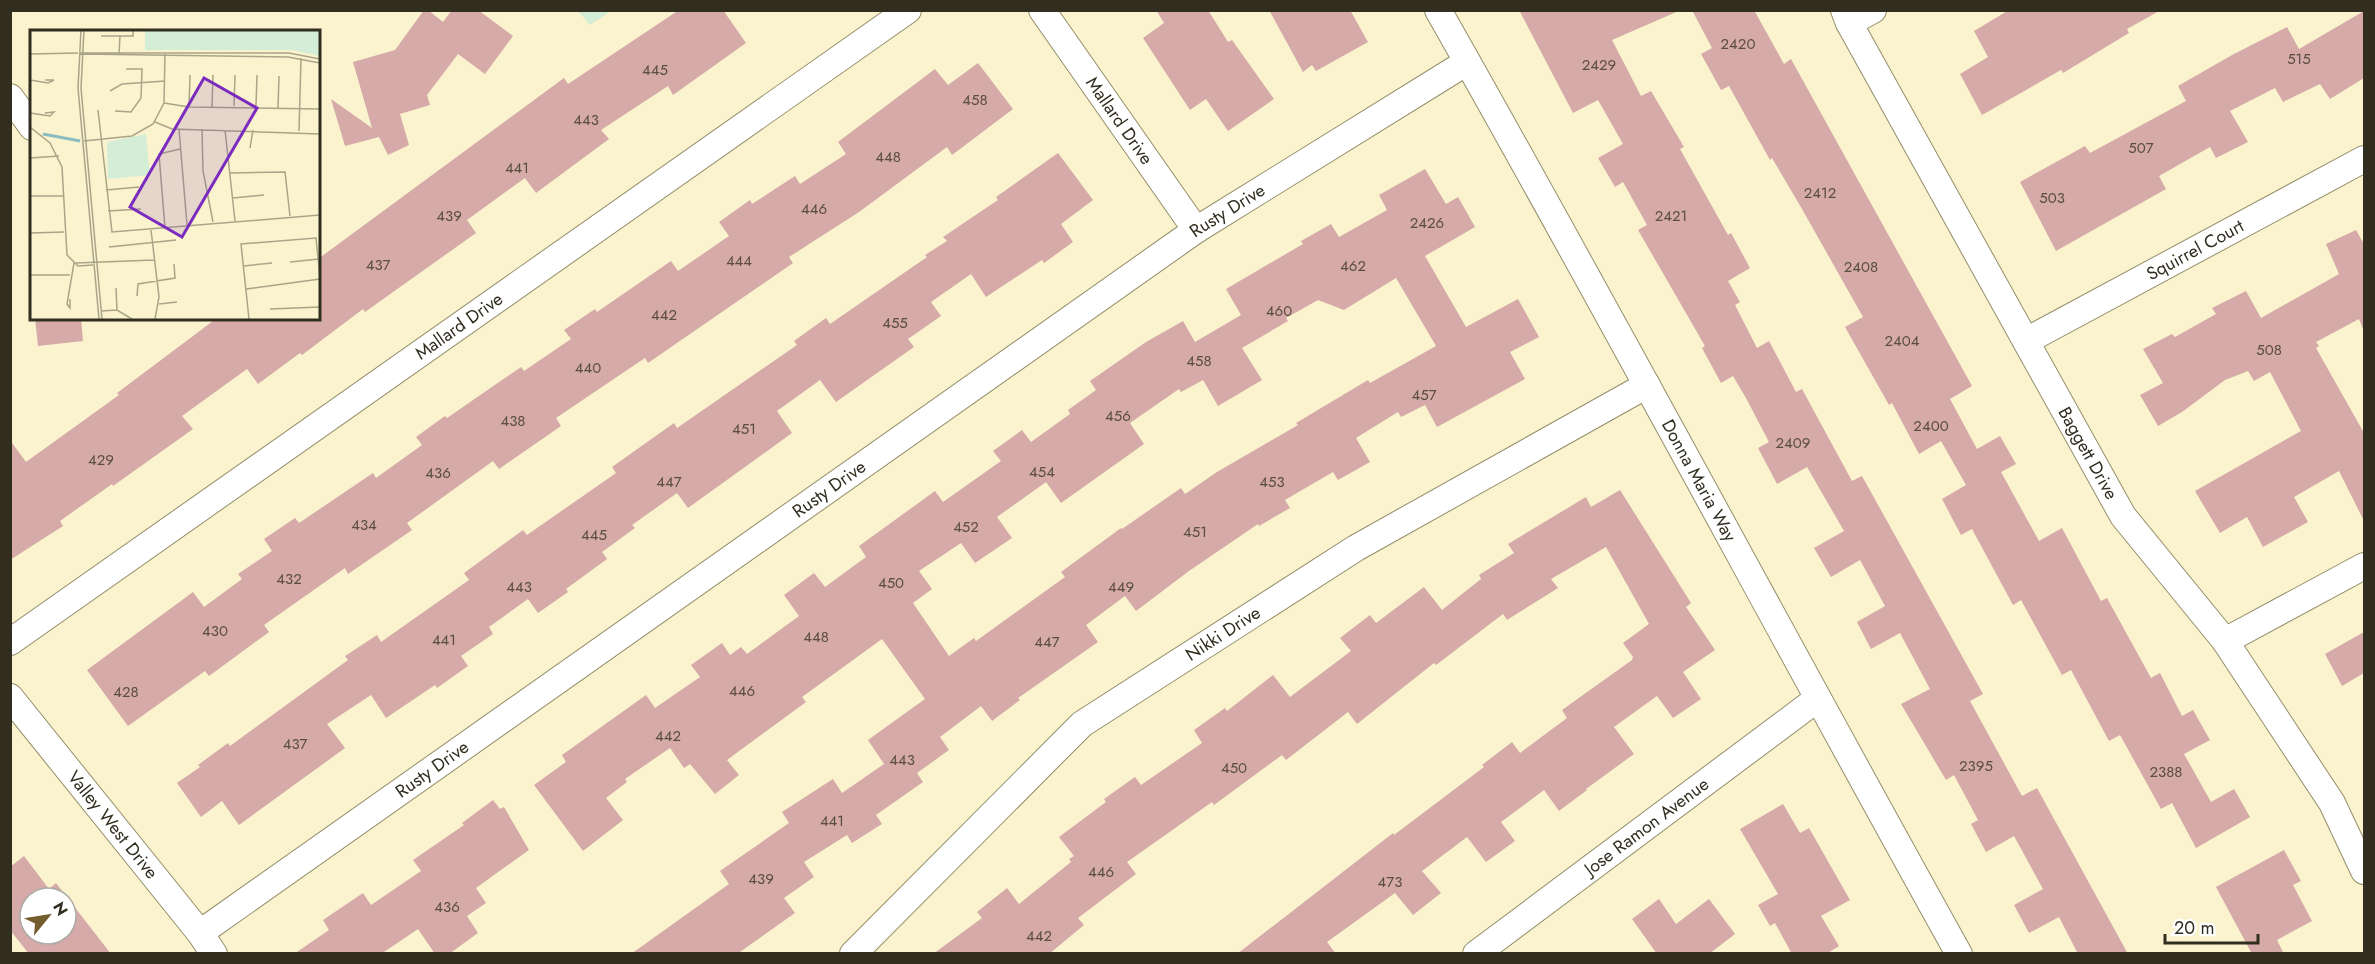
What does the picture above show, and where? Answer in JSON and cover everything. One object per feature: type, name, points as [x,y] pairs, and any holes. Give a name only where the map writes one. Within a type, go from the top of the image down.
[{"type":"street","name":"Mallard Drive","points":[[10,642],[908,10]]},
{"type":"street","name":"Mallard Drive","points":[[1042,10],[1196,230]]},
{"type":"street","name":"Donna Maria Way","points":[[1438,10],[1959,954]]},
{"type":"street","points":[[1847,17],[1873,10]]},
{"type":"street","name":"Baggett Drive","points":[[1847,17],[2123,516],[2225,641],[2332,803],[2364,871]]},
{"type":"street","name":"Rusty Drive","points":[[207,943],[1196,230],[1467,62]]},
{"type":"street","points":[[10,97],[30,124]]},
{"type":"street","name":"Squirrel Court","points":[[2026,341],[2364,159]]},
{"type":"street","name":"Nikki Drive","points":[[853,954],[1082,724],[1356,548],[1647,385]]},
{"type":"street","points":[[2225,641],[2364,566]]},
{"type":"street","name":"Valley West Drive","points":[[10,697],[207,943]]},
{"type":"street","name":"Jose Ramon Avenue","points":[[1476,954],[1817,699]]},
{"type":"green space","points":[[578,11],[611,11],[590,25]]},
{"type":"building","points":[[424,10],[428,10],[443,22],[452,10],[478,10],[513,36],[485,74],[458,54],[427,95],[430,105],[400,114],[409,145],[388,155],[379,137],[345,146],[331,99],[372,128],[353,62],[395,50]]},
{"type":"building","points":[[679,10],[723,10],[746,43],[673,95],[668,86],[601,130],[609,139],[536,193],[525,178],[467,220],[476,233],[365,312],[363,309],[302,355],[300,353],[258,384],[247,369],[182,416],[193,429],[60,521],[63,526],[10,560],[10,440],[26,462],[119,395],[117,393],[214,320],[320,320],[320,258],[564,78],[568,84]]},
{"type":"building","points":[[1156,10],[1208,10],[1228,42],[1232,40],[1274,99],[1228,131],[1206,99],[1190,110],[1143,38],[1164,23]]},
{"type":"building","points":[[1269,10],[1350,10],[1368,42],[1316,71],[1312,65],[1303,72]]},
{"type":"building","points":[[1519,10],[1681,10],[1612,40],[1641,96],[1651,91],[1684,147],[1680,149],[1728,235],[1731,233],[1750,268],[1728,281],[1740,302],[1735,305],[1757,348],[1769,341],[1796,392],[1802,389],[1852,481],[1862,476],[1983,694],[1970,701],[2022,796],[2037,788],[2128,954],[2078,954],[2059,917],[2029,933],[2014,905],[2043,889],[2014,836],[1986,852],[1971,824],[1978,820],[1954,775],[1946,780],[1901,704],[1930,689],[1900,633],[1871,649],[1857,622],[1885,606],[1860,560],[1831,577],[1814,548],[1844,531],[1807,467],[1777,484],[1758,448],[1769,442],[1746,398],[1733,376],[1721,383],[1702,348],[1705,346],[1638,230],[1647,225],[1623,182],[1615,187],[1598,158],[1623,144],[1598,100],[1573,113]]},
{"type":"building","points":[[1692,10],[1754,10],[1784,64],[1791,59],[1972,386],[1950,399],[1977,449],[2000,436],[2016,464],[2001,472],[2039,541],[2062,528],[2101,601],[2107,598],[2151,678],[2160,673],[2182,716],[2193,710],[2210,740],[2184,754],[2211,802],[2234,789],[2250,817],[2196,848],[2172,803],[2161,809],[2120,735],[2109,741],[2071,670],[2062,675],[2021,600],[2013,605],[1972,529],[1961,535],[1942,499],[1966,485],[1941,441],[1919,454],[1892,403],[1889,405],[1845,327],[1863,317],[1729,86],[1721,90],[1701,54],[1712,48]]},
{"type":"building","points":[[2009,10],[2161,10],[2127,29],[2129,33],[2063,73],[2061,70],[1982,115],[1960,74],[1988,57],[1974,31]]},
{"type":"building","points":[[2364,11],[2364,78],[2330,99],[2320,84],[2283,102],[2275,88],[2230,111],[2248,142],[2216,158],[2210,147],[2159,176],[2166,189],[2056,251],[2020,182],[2085,146],[2090,153],[2186,101],[2178,86],[2287,27],[2299,49]]},
{"type":"building","points":[[978,63],[1013,109],[952,155],[947,147],[859,212],[789,257],[793,263],[648,363],[645,358],[556,418],[561,426],[499,469],[493,461],[407,523],[412,530],[348,574],[345,568],[264,625],[269,632],[209,676],[205,671],[128,726],[87,670],[193,592],[204,607],[242,579],[238,574],[272,551],[264,539],[295,518],[299,523],[373,473],[376,478],[422,445],[416,437],[445,416],[447,418],[521,367],[524,371],[571,339],[564,330],[595,309],[597,312],[671,261],[678,271],[729,236],[719,222],[750,200],[752,204],[795,176],[800,184],[846,154],[838,142],[935,69],[948,85]]},
{"type":"building","points":[[1058,153],[1093,200],[1061,224],[1073,242],[1044,263],[1042,260],[986,297],[971,274],[931,302],[941,316],[908,339],[914,347],[836,402],[820,380],[777,411],[792,433],[688,508],[677,493],[632,525],[635,528],[602,552],[607,559],[566,589],[568,592],[538,613],[528,599],[489,627],[493,634],[461,656],[468,666],[437,688],[435,685],[386,718],[371,695],[327,724],[345,748],[239,825],[222,801],[201,817],[177,783],[200,767],[198,765],[228,743],[230,746],[348,660],[345,656],[377,635],[381,642],[469,580],[464,573],[523,530],[527,535],[616,473],[612,467],[674,423],[677,428],[797,345],[794,341],[826,318],[830,324],[927,257],[925,255],[947,241],[943,237],[998,200],[996,197]]},
{"type":"building","points":[[1425,169],[1446,204],[1458,197],[1475,227],[1425,256],[1466,327],[1518,299],[1539,337],[1510,352],[1525,379],[1437,427],[1425,405],[1401,417],[1398,412],[1356,438],[1370,462],[1338,480],[1333,472],[1285,500],[1290,508],[1259,526],[1258,524],[1136,611],[1125,596],[1086,625],[1098,642],[1018,698],[1020,700],[992,721],[981,706],[940,737],[949,750],[917,773],[923,782],[876,815],[882,824],[852,843],[847,835],[804,862],[814,877],[784,898],[795,913],[737,954],[631,954],[729,884],[720,871],[789,823],[782,812],[833,779],[842,793],[884,764],[868,740],[925,699],[882,639],[802,697],[806,702],[727,760],[739,775],[715,794],[690,764],[684,768],[670,748],[625,779],[627,782],[606,798],[623,820],[583,851],[534,785],[566,762],[562,755],[646,695],[655,708],[700,677],[691,665],[722,643],[730,655],[741,647],[747,654],[799,616],[784,595],[814,573],[825,587],[866,557],[859,546],[935,491],[943,502],[1001,461],[993,451],[1022,430],[1031,442],[1070,414],[1068,410],[1096,390],[1090,381],[1146,342],[1183,321],[1195,342],[1241,315],[1226,289],[1303,244],[1301,241],[1331,224],[1339,237],[1387,210],[1379,195]],"holes":[[[1396,278],[1436,346],[1370,383],[1368,380],[1185,494],[1181,488],[1061,572],[1065,577],[976,641],[974,638],[949,656],[913,603],[932,589],[919,571],[961,543],[975,563],[1012,538],[997,517],[1046,482],[1061,503],[1144,444],[1130,423],[1179,389],[1181,392],[1203,380],[1218,406],[1262,380],[1242,348],[1288,321],[1286,318],[1318,300],[1344,310]]]},
{"type":"building","points":[[2356,230],[2364,244],[2364,332],[2359,319],[2316,342],[2319,346],[2316,348],[2364,433],[2364,521],[2339,471],[2294,497],[2308,522],[2263,547],[2247,517],[2220,533],[2195,491],[2301,431],[2270,372],[2254,381],[2248,371],[2225,380],[2182,412],[2158,426],[2140,395],[2163,383],[2143,349],[2172,334],[2175,337],[2216,314],[2212,308],[2246,291],[2261,318],[2339,274],[2326,244]]},
{"type":"building","points":[[35,320],[81,320],[83,341],[38,346]]},
{"type":"building","points":[[1620,490],[1691,603],[1686,607],[1715,650],[1683,672],[1701,699],[1673,718],[1657,696],[1614,727],[1634,754],[1559,811],[1544,790],[1501,822],[1515,841],[1486,862],[1467,837],[1422,871],[1441,893],[1413,915],[1395,893],[1327,942],[1336,954],[1237,954],[1393,833],[1394,835],[1484,767],[1482,765],[1512,742],[1520,753],[1567,718],[1562,710],[1632,660],[1633,657],[1623,643],[1649,624],[1606,547],[1551,579],[1558,588],[1507,620],[1503,614],[1436,665],[1434,663],[1357,724],[1348,712],[1286,760],[1282,755],[1214,805],[1212,802],[1127,862],[1136,874],[1078,918],[1084,925],[1049,954],[933,954],[982,918],[977,912],[1007,888],[1019,904],[1071,862],[1069,859],[1074,856],[1059,837],[1106,802],[1104,799],[1135,777],[1141,785],[1202,743],[1194,730],[1225,708],[1227,711],[1273,675],[1290,697],[1351,651],[1340,638],[1370,615],[1376,623],[1424,587],[1442,610],[1481,579],[1479,575],[1514,553],[1508,544],[1586,497],[1591,507]]},
{"type":"building","points":[[2364,632],[2364,673],[2342,686],[2325,654]]},
{"type":"building","points":[[493,800],[500,809],[504,807],[529,850],[476,888],[486,903],[467,916],[478,933],[449,954],[435,954],[418,929],[381,954],[294,954],[329,930],[323,920],[363,893],[371,905],[421,871],[413,860],[464,825],[462,823]]},
{"type":"building","points":[[1783,804],[1800,833],[1809,828],[1850,900],[1821,916],[1839,946],[1826,954],[1792,954],[1775,923],[1770,926],[1758,905],[1778,894],[1740,829]]},
{"type":"building","points":[[2284,850],[2301,881],[2293,885],[2312,921],[2277,940],[2284,954],[2252,954],[2216,887]]},
{"type":"building","points":[[24,856],[47,886],[18,886],[18,940],[10,930],[10,867]]},
{"type":"building","points":[[1659,899],[1676,924],[1709,899],[1735,934],[1709,954],[1657,954],[1632,919]]},
{"type":"building","points":[[78,911],[111,954],[29,954],[23,946],[78,946]]}]
